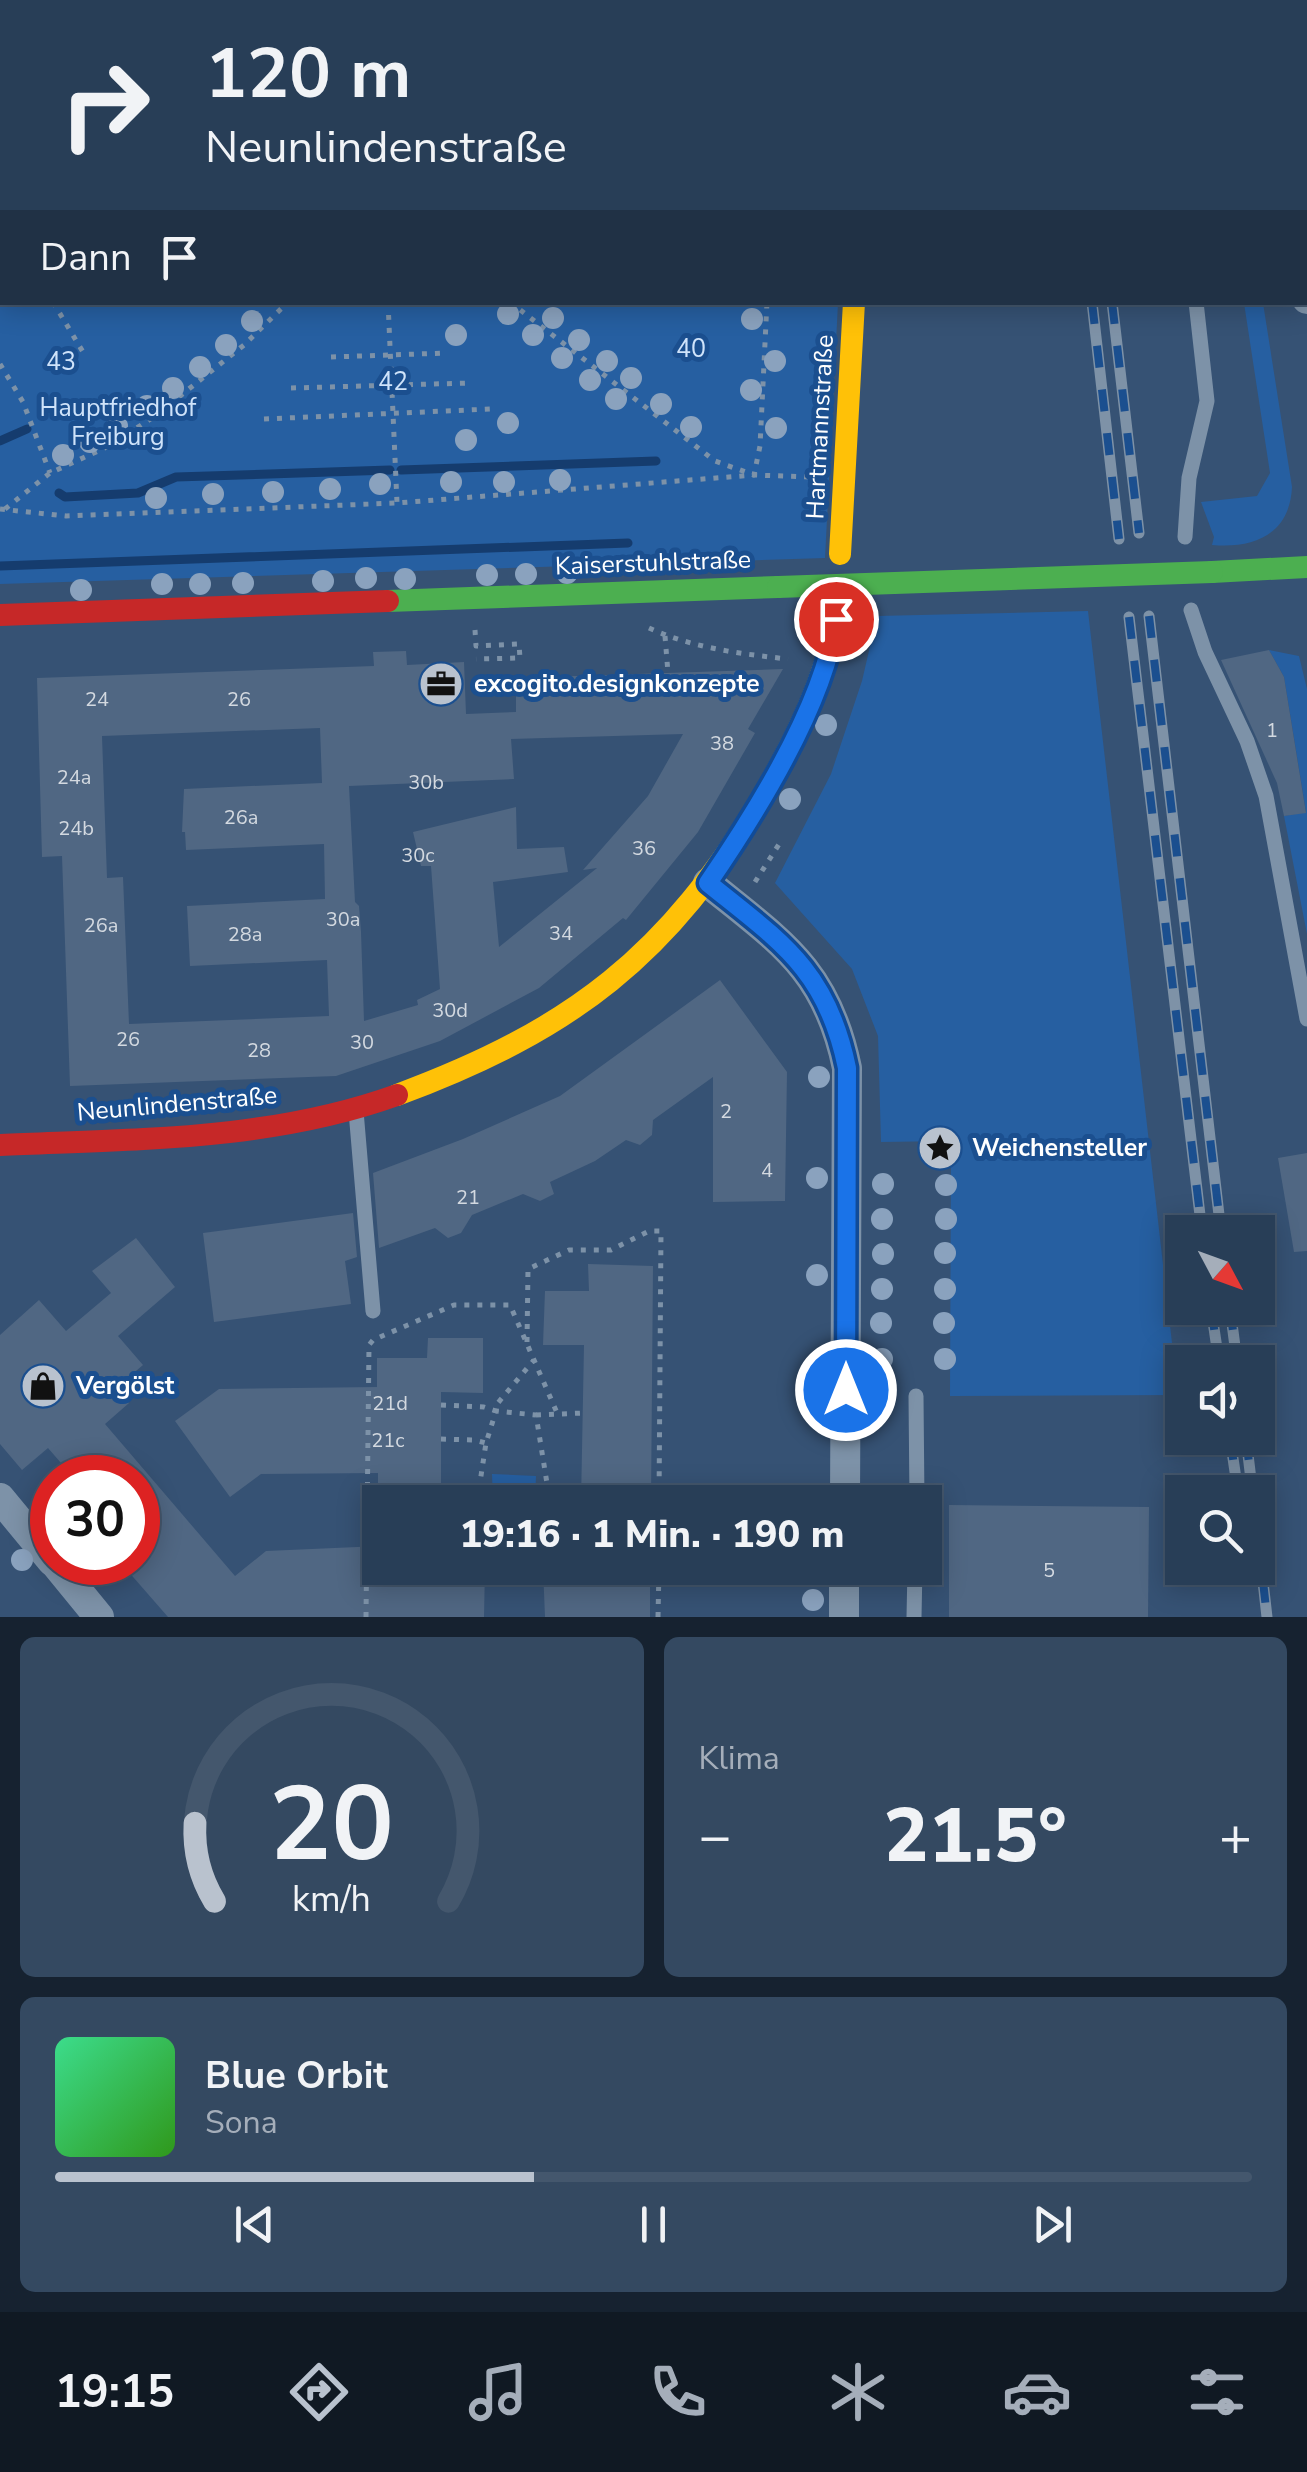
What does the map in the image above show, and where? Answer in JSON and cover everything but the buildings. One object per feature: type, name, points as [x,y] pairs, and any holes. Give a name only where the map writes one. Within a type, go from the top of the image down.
[{"type":"street","name":"Hartmannstraße","points":[[840,554],[854,305]]},
{"type":"street","name":"Kaiserstuhlstraße","points":[[0,615],[1307,567]]},
{"type":"street","name":"Neunlindenstraße","points":[[0,1145],[241,1132],[356,1110],[485,1060],[596,995],[658,940],[708,883],[786,756],[826,663],[836,619]]},
{"type":"street","points":[[708,883],[789,950],[822,990],[838,1026],[847,1068],[845,1485]]},
{"type":"street","points":[[0,1498],[30,1534]]},
{"type":"street","points":[[72,1585],[99,1617]]},
{"type":"street","points":[[844,1585],[844,1617]]},
{"type":"lane","points":[[1185,537],[1189,478],[1207,401],[1196,305]]},
{"type":"lane","points":[[1191,610],[1205,652],[1248,741],[1266,796],[1307,1019]]},
{"type":"lane","points":[[356,1110],[373,1311]]},
{"type":"lane","points":[[916,1396],[917,1485]]},
{"type":"lane","points":[[914,1617],[915,1585]]},
{"type":"path","points":[[55,305],[83,352]]},
{"type":"path","points":[[3,509],[50,473],[108,446],[155,416],[244,346],[285,305]]},
{"type":"path","points":[[388,305],[398,502]]},
{"type":"path","points":[[514,305],[715,461],[754,476]]},
{"type":"path","points":[[754,476],[760,446],[767,305]]},
{"type":"path","points":[[331,357],[447,353]]},
{"type":"path","points":[[0,364],[22,402],[50,473]]},
{"type":"path","points":[[291,388],[470,383]]},
{"type":"path","points":[[264,420],[491,410]]},
{"type":"path","points":[[3,509],[66,516],[398,502],[754,476],[845,480]]},
{"type":"path","points":[[649,628],[665,636],[740,655],[826,663]]},
{"type":"path","points":[[665,636],[668,673]]},
{"type":"path","points":[[476,646],[519,644],[520,658],[476,659]]},
{"type":"path","points":[[527,1344],[528,1269],[569,1250],[611,1250],[649,1231],[661,1231],[656,1338],[659,1485]]},
{"type":"path","points":[[368,1485],[368,1345],[454,1305],[510,1304],[558,1415]]},
{"type":"path","points":[[480,1485],[497,1404],[534,1360]]},
{"type":"path","points":[[368,1403],[378,1403]]},
{"type":"path","points":[[441,1406],[484,1407],[505,1414],[583,1413]]},
{"type":"path","points":[[652,1412],[660,1412]]},
{"type":"path","points":[[536,1415],[547,1485]]},
{"type":"path","points":[[368,1438],[378,1438]]},
{"type":"path","points":[[441,1440],[486,1444]]},
{"type":"path","points":[[366,1617],[367,1585]]},
{"type":"path","points":[[658,1585],[658,1617]]},
{"type":"path","points":[[367,1592],[378,1592]]},
{"type":"path","points":[[650,1600],[658,1600]]},
{"type":"green space","name":"Hauptfriedhof Freiburg","points":[[0,305],[838,305],[825,558],[0,584]]},
{"type":"green space","points":[[1244,305],[1263,305],[1292,487],[1290,503],[1285,516],[1267,535],[1242,544],[1212,545],[1214,537],[1201,502],[1257,496],[1270,473]]},
{"type":"green space","points":[[1088,611],[1165,1282],[1165,1325],[1170,1325],[1172,1345],[1165,1345],[1165,1395],[950,1396],[951,1141],[881,1142],[878,1036],[852,969],[775,883],[831,774],[862,681],[877,616]]},
{"type":"green space","points":[[1269,650],[1299,656],[1307,689],[1307,934],[1284,816],[1306,812],[1284,677]]},
{"type":"green space","points":[[492,1474],[536,1476],[536,1485],[492,1485]]},
{"type":"waterway","points":[[0,441],[27,429]]},
{"type":"waterway","points":[[401,470],[656,461]]},
{"type":"waterway","points":[[59,493],[65,497],[138,493],[176,477],[390,470]]},
{"type":"waterway","points":[[0,566],[628,543]]},
{"type":"railway","points":[[1092,305],[1119,539]]},
{"type":"railway","points":[[1112,305],[1139,533]]},
{"type":"railway","points":[[1149,616],[1219,1215]]},
{"type":"railway","points":[[1129,617],[1200,1215]]},
{"type":"railway","points":[[1214,1325],[1216,1345]]},
{"type":"railway","points":[[1232,1325],[1235,1345]]},
{"type":"railway","points":[[1233,1455],[1235,1475]]},
{"type":"railway","points":[[1248,1455],[1250,1475]]},
{"type":"railway","points":[[1263,1585],[1267,1617]]},
{"type":"traffic: fast","points":[[1212,572],[1307,567]]},
{"type":"traffic: fast","points":[[778,587],[1212,572]]},
{"type":"traffic: fast","points":[[388,601],[778,587]]},
{"type":"traffic: slow","points":[[840,554],[854,305]]},
{"type":"traffic: slow","points":[[397,1095],[459,1070],[565,1014],[652,943],[728,851],[764,794],[808,709],[836,619]]},
{"type":"traffic: jam","points":[[0,615],[388,601]]},
{"type":"traffic: jam","points":[[0,1145],[151,1139],[250,1129],[349,1110],[397,1095]]},
{"type":"place","name":"excogito.designkonzepte","points":[[441,684]]},
{"type":"place","name":"Weichensteller","points":[[940,1148]]},
{"type":"place","name":"Vergölst","points":[[43,1386]]},
{"type":"route","points":[[836,619],[826,663],[786,756],[708,883],[789,950],[822,990],[838,1026],[847,1068],[846,1390]]},
{"type":"park label","name":"40","points":[[691,349]]},
{"type":"park label","name":"43","points":[[61,362]]},
{"type":"park label","name":"42","points":[[393,382]]}]
